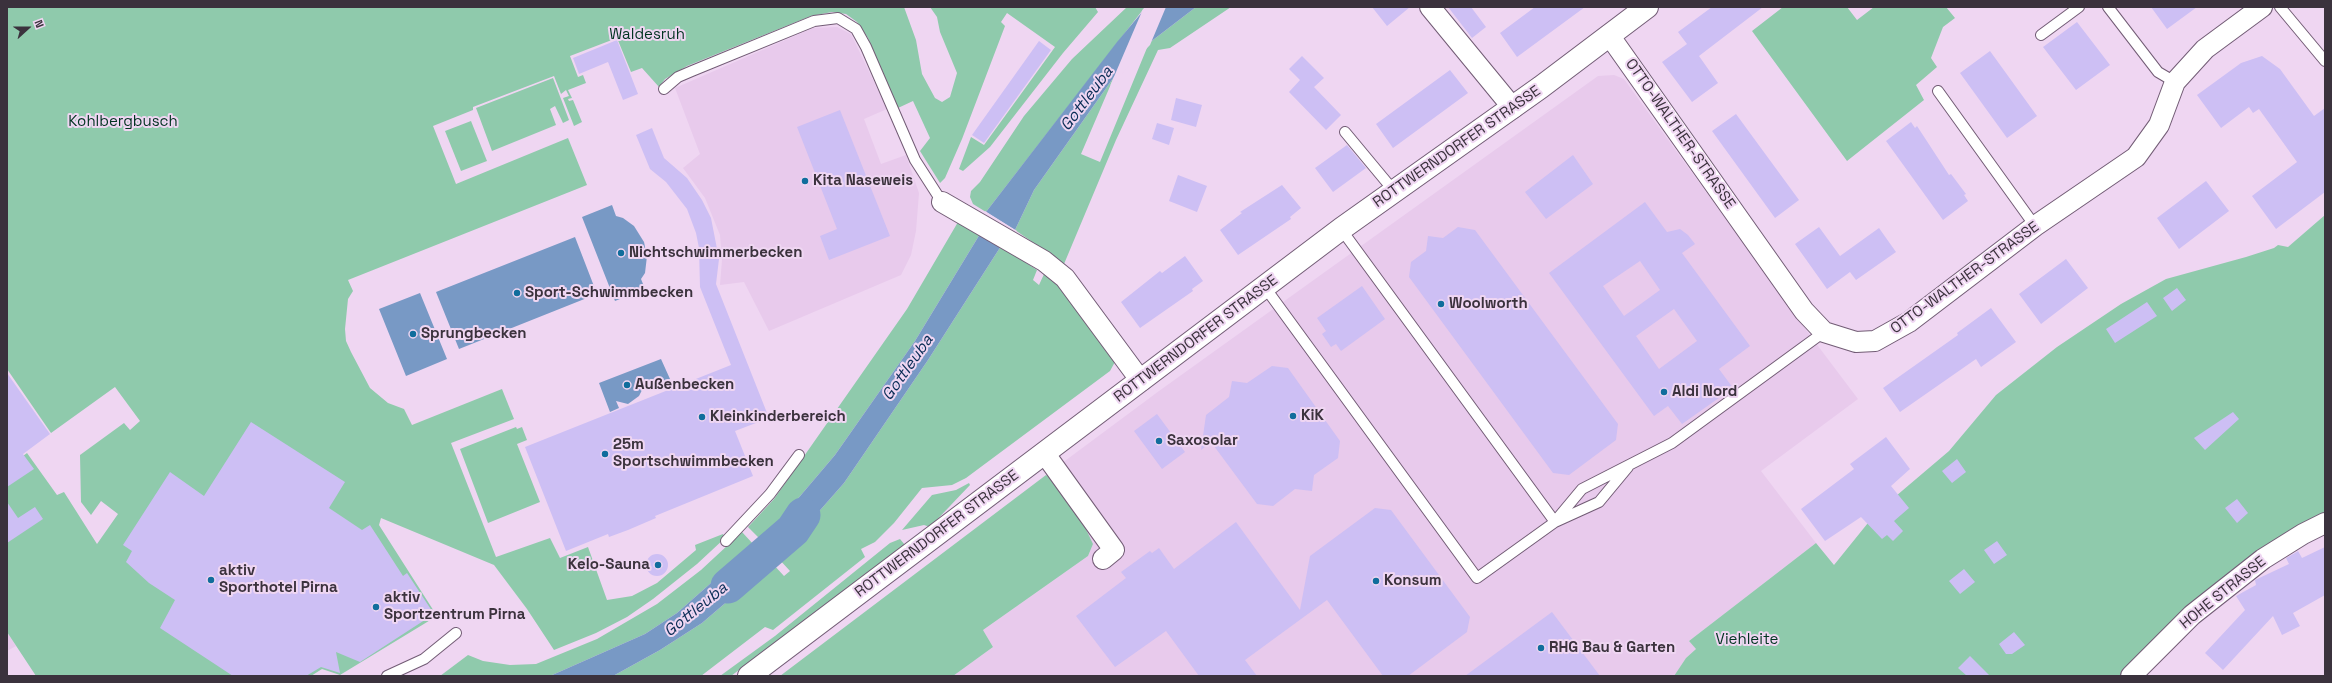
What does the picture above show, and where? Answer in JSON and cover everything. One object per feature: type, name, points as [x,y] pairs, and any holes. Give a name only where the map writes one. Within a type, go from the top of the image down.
[{"type":"main road","name":"ROTTWERNDORFER STRASSE","points":[[749,676],[986,496],[1045,454],[1264,286],[1394,191],[1513,108],[1647,7]]},
{"type":"street","points":[[1430,7],[1513,108]]},
{"type":"street","name":"OTTO-WALTHER-STRASSE","points":[[1609,35],[1804,310],[1824,332],[1856,342],[1875,341],[1891,334],[2035,226],[2136,157],[2159,125],[2175,82],[2205,49],[2262,7]]},
{"type":"street","points":[[942,202],[967,214],[1044,261],[1065,278],[1141,381]]},
{"type":"street","points":[[1045,454],[1114,550],[1103,560]]},
{"type":"street","name":"HOHE STRASSE","points":[[2131,676],[2192,614],[2263,559],[2303,534],[2325,523]]},
{"type":"lane","points":[[2041,35],[2079,7]]},
{"type":"lane","points":[[2108,7],[2158,72],[2175,82]]},
{"type":"lane","points":[[2280,7],[2325,61]]},
{"type":"lane","points":[[664,89],[678,77],[814,21],[838,18],[856,29],[863,41],[891,100],[915,160],[942,202]]},
{"type":"lane","points":[[1938,92],[2035,226]]},
{"type":"lane","points":[[1345,132],[1394,191]]},
{"type":"lane","points":[[1341,229],[1555,522]]},
{"type":"lane","points":[[1264,286],[1477,578],[1555,522],[1599,502],[1628,467]]},
{"type":"lane","points":[[1555,522],[1582,489],[1628,467],[1672,443],[1824,332]]},
{"type":"lane","points":[[726,541],[770,494],[799,455]]},
{"type":"lane","points":[[387,676],[424,659],[456,632]]},
{"type":"shaded area","name":"Kita Naseweis","points":[[837,27],[851,34],[887,109],[864,119],[881,164],[906,155],[919,193],[916,231],[911,255],[901,275],[769,331],[744,282],[720,285],[722,260],[720,235],[705,198],[683,168],[700,154],[675,88],[813,28]]},
{"type":"shaded area","points":[[1614,75],[1624,79],[1858,399],[1761,471],[1816,543],[1689,641],[1696,649],[1686,658],[1674,676],[953,676],[993,647],[983,630],[1088,556],[1093,544],[1057,482],[1046,475],[1159,391],[1598,76]]},
{"type":"shaded area","points":[[7,632],[16,646],[7,651]]},
{"type":"green space","points":[[7,7],[904,7],[916,40],[922,74],[935,98],[942,102],[950,97],[957,73],[940,32],[937,17],[930,7],[1095,7],[1098,12],[1063,53],[990,147],[963,171],[959,169],[971,137],[984,145],[1055,47],[1007,13],[1001,22],[1005,26],[962,139],[945,178],[940,183],[920,151],[930,138],[913,101],[898,108],[868,38],[857,22],[846,14],[832,12],[811,16],[687,66],[665,79],[659,87],[642,68],[631,72],[617,38],[570,56],[578,77],[583,75],[586,83],[568,90],[572,98],[568,99],[569,101],[573,100],[582,122],[574,126],[563,98],[569,96],[566,90],[561,94],[554,76],[473,107],[473,110],[433,126],[456,184],[568,138],[587,185],[348,280],[353,291],[348,299],[345,329],[346,341],[370,388],[388,403],[404,409],[412,425],[502,389],[514,419],[451,443],[496,557],[550,538],[560,558],[588,547],[607,600],[632,596],[657,583],[696,550],[695,545],[723,534],[725,538],[697,564],[653,599],[627,617],[596,633],[554,650],[527,609],[494,565],[381,518],[379,525],[437,616],[340,675],[322,669],[311,676],[36,676],[7,632],[7,468],[27,453],[57,495],[64,492],[97,544],[118,514],[101,501],[91,515],[81,502],[80,455],[124,423],[130,430],[140,421],[115,387],[51,433],[7,369]]},
{"type":"green space","points":[[1127,7],[1145,7],[986,212],[973,204],[970,197],[971,191],[980,182],[1024,116],[1072,59]]},
{"type":"green space","points":[[1196,7],[1231,7],[1170,48],[1158,50],[1116,140],[1064,264],[1015,230],[1034,190],[1114,77],[1081,154],[1100,162],[1149,43]]},
{"type":"green space","points":[[1783,7],[1847,7],[1857,20],[1874,7],[1946,7],[1955,18],[1943,27],[1931,58],[1937,67],[1916,85],[1924,100],[1847,161],[1752,31]]},
{"type":"green space","points":[[553,78],[569,120],[563,123],[555,106],[550,109],[556,125],[492,151],[476,108]]},
{"type":"green space","points":[[471,121],[487,161],[461,171],[445,131]]},
{"type":"green space","name":"Viehleite","points":[[2325,215],[2325,513],[2297,526],[2186,608],[2120,676],[1674,676],[1686,658],[1696,649],[1689,641],[1816,543],[1834,565],[1876,513],[1949,451],[1996,395],[2057,347],[2121,304],[2166,279],[2246,257],[2274,248],[2278,245],[2288,247]]},
{"type":"green space","points":[[958,222],[980,234],[915,341],[835,455],[762,541],[748,527],[774,499],[907,309]]},
{"type":"green space","points":[[1001,246],[1037,270],[1033,280],[1039,285],[1045,272],[1058,283],[1116,360],[1110,371],[966,478],[952,485],[922,488],[894,523],[875,542],[861,549],[865,557],[773,630],[765,627],[701,676],[613,676],[660,650],[702,623],[772,563],[784,576],[790,571],[778,558],[844,483],[928,360]]},
{"type":"green space","points":[[516,427],[517,429],[522,427],[527,440],[517,444],[540,502],[488,523],[460,449]]},
{"type":"green space","points":[[1046,475],[1057,482],[1083,523],[1093,544],[1088,556],[983,630],[993,647],[953,676],[780,676]]},
{"type":"green space","points":[[969,483],[970,485],[930,527],[924,525],[902,530],[932,495],[956,490]]},
{"type":"green space","points":[[742,532],[754,545],[677,613],[645,634],[550,676],[440,676],[468,655],[483,661],[510,665],[536,664],[597,639],[657,604],[701,570]]},
{"type":"green space","points":[[900,539],[905,545],[731,676],[720,676],[775,636],[890,543]]},
{"type":"water","points":[[1151,7],[1196,7],[1149,43],[1114,77],[1034,190],[1015,230],[986,212],[1117,42],[1143,11]]},
{"type":"water","name":"Nichtschwimmerbecken","points":[[612,205],[616,216],[623,218],[634,226],[644,242],[647,256],[645,273],[641,279],[645,289],[615,301],[582,217]]},
{"type":"water","points":[[980,234],[1001,246],[928,360],[844,483],[778,558],[762,541],[835,455],[915,341]]},
{"type":"water","name":"Sport-Schwimmbecken","points":[[575,237],[597,294],[459,349],[436,292]]},
{"type":"water","name":"Sprungbecken","points":[[420,293],[447,359],[406,376],[379,309]]},
{"type":"water","name":"Außenbecken","points":[[661,359],[670,379],[648,388],[644,386],[639,396],[628,404],[616,401],[619,408],[610,412],[599,383]]},
{"type":"water","points":[[754,545],[772,563],[702,623],[660,650],[613,676],[550,676],[645,634],[677,613]]},
{"type":"pier","points":[[1147,7],[1166,7],[1150,45],[1110,86],[1143,9]]},
{"type":"pier","points":[[985,211],[1017,231],[1014,232],[985,214]]},
{"type":"building","points":[[1372,7],[1410,7],[1387,26]]},
{"type":"building","points":[[1448,7],[1471,7],[1486,27],[1472,38]]},
{"type":"building","points":[[1535,7],[1585,7],[1517,57],[1500,33]]},
{"type":"building","points":[[1712,7],[1763,7],[1699,56],[1718,83],[1692,102],[1662,62],[1687,44],[1678,32]]},
{"type":"building","points":[[2151,7],[2197,7],[2167,29]]},
{"type":"building","points":[[2077,22],[2110,65],[2076,90],[2043,47]]},
{"type":"building","points":[[617,40],[638,94],[623,100],[608,62],[579,74],[573,58]]},
{"type":"building","points":[[1039,41],[1051,50],[984,143],[972,135]]},
{"type":"building","points":[[1990,51],[2037,116],[2007,138],[1960,73]]},
{"type":"building","points":[[1302,56],[1324,78],[1314,87],[1341,115],[1326,130],[1289,92],[1300,80],[1289,69]]},
{"type":"building","points":[[2262,56],[2280,69],[2314,116],[2325,108],[2325,192],[2276,229],[2252,196],[2297,162],[2259,109],[2253,113],[2249,107],[2221,128],[2197,95],[2241,63]]},
{"type":"building","points":[[1450,70],[1468,93],[1393,148],[1376,124]]},
{"type":"building","points":[[1176,98],[1202,105],[1196,127],[1171,120]]},
{"type":"building","points":[[840,110],[890,236],[829,260],[820,236],[837,229],[797,127]]},
{"type":"building","points":[[1736,114],[1799,200],[1775,218],[1712,131]]},
{"type":"building","points":[[1911,122],[1915,128],[1917,126],[1949,175],[1951,174],[1966,194],[1964,195],[1968,201],[1943,220],[1886,141]]},
{"type":"building","points":[[1157,123],[1174,128],[1169,145],[1152,139]]},
{"type":"building","points":[[652,128],[664,158],[687,178],[702,200],[711,218],[719,259],[716,284],[769,418],[735,431],[753,476],[655,516],[656,518],[628,530],[609,537],[608,534],[566,551],[525,447],[731,365],[700,287],[699,248],[696,233],[687,209],[666,182],[650,169],[636,135]]},
{"type":"building","points":[[1347,145],[1366,168],[1333,192],[1315,168]]},
{"type":"building","points":[[1573,155],[1593,184],[1546,219],[1525,192]]},
{"type":"building","points":[[1178,175],[1207,186],[1197,212],[1169,201]]},
{"type":"building","points":[[2206,181],[2229,211],[2179,249],[2157,218]]},
{"type":"building","points":[[1282,185],[1301,208],[1290,217],[1291,219],[1238,255],[1220,230],[1242,213],[1240,212]]},
{"type":"building","points":[[1645,202],[1667,232],[1680,229],[1688,235],[1695,244],[1682,253],[1750,346],[1719,369],[1733,388],[1682,424],[1668,406],[1654,416],[1549,273]],"holes":[[[1640,261],[1660,290],[1624,316],[1603,286]],[[1674,309],[1697,341],[1659,369],[1636,336]]]},
{"type":"building","points":[[1458,227],[1475,230],[1618,424],[1616,440],[1569,475],[1553,473],[1409,277],[1411,262],[1426,251],[1428,236],[1443,238]]},
{"type":"building","points":[[1819,227],[1840,256],[1879,228],[1896,252],[1856,280],[1850,272],[1827,289],[1795,244]]},
{"type":"building","points":[[1185,256],[1203,281],[1192,289],[1193,291],[1140,328],[1121,302],[1160,271],[1162,273]]},
{"type":"building","points":[[2066,259],[2088,288],[2041,324],[2019,294]]},
{"type":"building","points":[[1362,286],[1385,319],[1341,351],[1336,344],[1331,347],[1322,334],[1326,331],[1317,318]]},
{"type":"building","points":[[2177,288],[2186,300],[2172,311],[2163,298]]},
{"type":"building","points":[[2147,302],[2157,316],[2115,343],[2106,329]]},
{"type":"building","points":[[1991,308],[2016,342],[1981,367],[1976,359],[1900,412],[1883,388],[1958,335],[1957,333]]},
{"type":"building","points":[[1272,366],[1288,368],[1340,441],[1338,458],[1314,475],[1312,491],[1295,489],[1273,506],[1257,504],[1211,442],[1201,450],[1206,415],[1229,397],[1232,381],[1247,383]]},
{"type":"building","points":[[7,373],[50,434],[23,454],[34,469],[7,487]]},
{"type":"building","points":[[2233,412],[2239,419],[2205,450],[2194,438]]},
{"type":"building","name":"Saxosolar","points":[[1157,414],[1185,452],[1162,469],[1134,431]]},
{"type":"building","name":"aktiv Sporthotel Pirna","points":[[251,422],[345,482],[329,508],[362,530],[370,525],[403,576],[407,573],[434,614],[360,662],[336,652],[340,673],[321,667],[306,676],[233,676],[160,628],[175,600],[149,583],[126,562],[132,551],[123,545],[170,472],[204,496]]},
{"type":"building","points":[[1886,437],[1910,469],[1891,486],[1909,508],[1894,521],[1903,531],[1893,541],[1887,535],[1882,539],[1861,517],[1825,541],[1801,509],[1854,469],[1850,464]]},
{"type":"building","points":[[1957,459],[1966,472],[1952,483],[1942,471]]},
{"type":"building","points":[[2237,499],[2248,513],[2237,523],[2225,508]]},
{"type":"building","points":[[7,502],[18,518],[35,507],[43,519],[7,543]]},
{"type":"building","points":[[1375,508],[1391,510],[1470,617],[1467,632],[1408,676],[1383,676],[1327,600],[1245,660],[1257,676],[1199,676],[1166,631],[1115,667],[1076,616],[1126,578],[1121,572],[1150,551],[1152,553],[1159,548],[1174,569],[1236,522],[1300,610],[1310,556]]},
{"type":"building","points":[[1997,541],[2007,555],[1994,564],[1984,550]]},
{"type":"building","points":[[2325,547],[2325,595],[2293,613],[2300,626],[2282,635],[2273,616],[2223,670],[2205,653],[2245,610],[2236,596],[2256,585],[2255,580],[2289,564],[2286,558],[2298,551],[2302,558]]},
{"type":"building","name":"Kelo-Sauna","points":[[653,554],[661,554],[668,561],[668,569],[661,576],[653,576],[646,569],[646,561]]},
{"type":"building","points":[[1964,569],[1975,582],[1960,594],[1949,581]]},
{"type":"building","name":"RHG Bau & Garten","points":[[1552,612],[1600,676],[1465,676]]},
{"type":"building","points":[[2014,632],[2025,645],[2012,654],[2006,654],[1999,644]]},
{"type":"building","points":[[1970,656],[1990,676],[1967,676],[1958,668]]},
{"type":"waterway","name":"Gottleuba","points":[[728,586],[793,530],[803,515]]},
{"type":"place","name":"Kita Naseweis","points":[[805,181]]},
{"type":"place","name":"Nichtschwimmerbecken","points":[[621,253]]},
{"type":"place","name":"Sport-Schwimmbecken","points":[[517,293]]},
{"type":"place","name":"Woolworth","points":[[1441,304]]},
{"type":"place","name":"Sprungbecken","points":[[413,334]]},
{"type":"place","name":"Außenbecken","points":[[627,385]]},
{"type":"place","name":"Aldi Nord","points":[[1664,392]]},
{"type":"place","name":"KiK","points":[[1293,416]]},
{"type":"place","name":"Kleinkinderbereich","points":[[702,417]]},
{"type":"place","name":"Saxosolar","points":[[1159,441]]},
{"type":"place","name":"25m Sportschwimmbecken","points":[[605,454]]},
{"type":"place","name":"Kelo-Sauna","points":[[658,565]]},
{"type":"place","name":"aktiv Sporthotel Pirna","points":[[211,580]]},
{"type":"place","name":"Konsum","points":[[1376,581]]},
{"type":"place","name":"aktiv Sportzentrum Pirna","points":[[376,607]]},
{"type":"place","name":"RHG Bau & Garten","points":[[1541,648]]},
{"type":"park label","name":"Waldesruh","points":[[647,35]]},
{"type":"park label","name":"Kohlbergbusch","points":[[123,122]]}]
